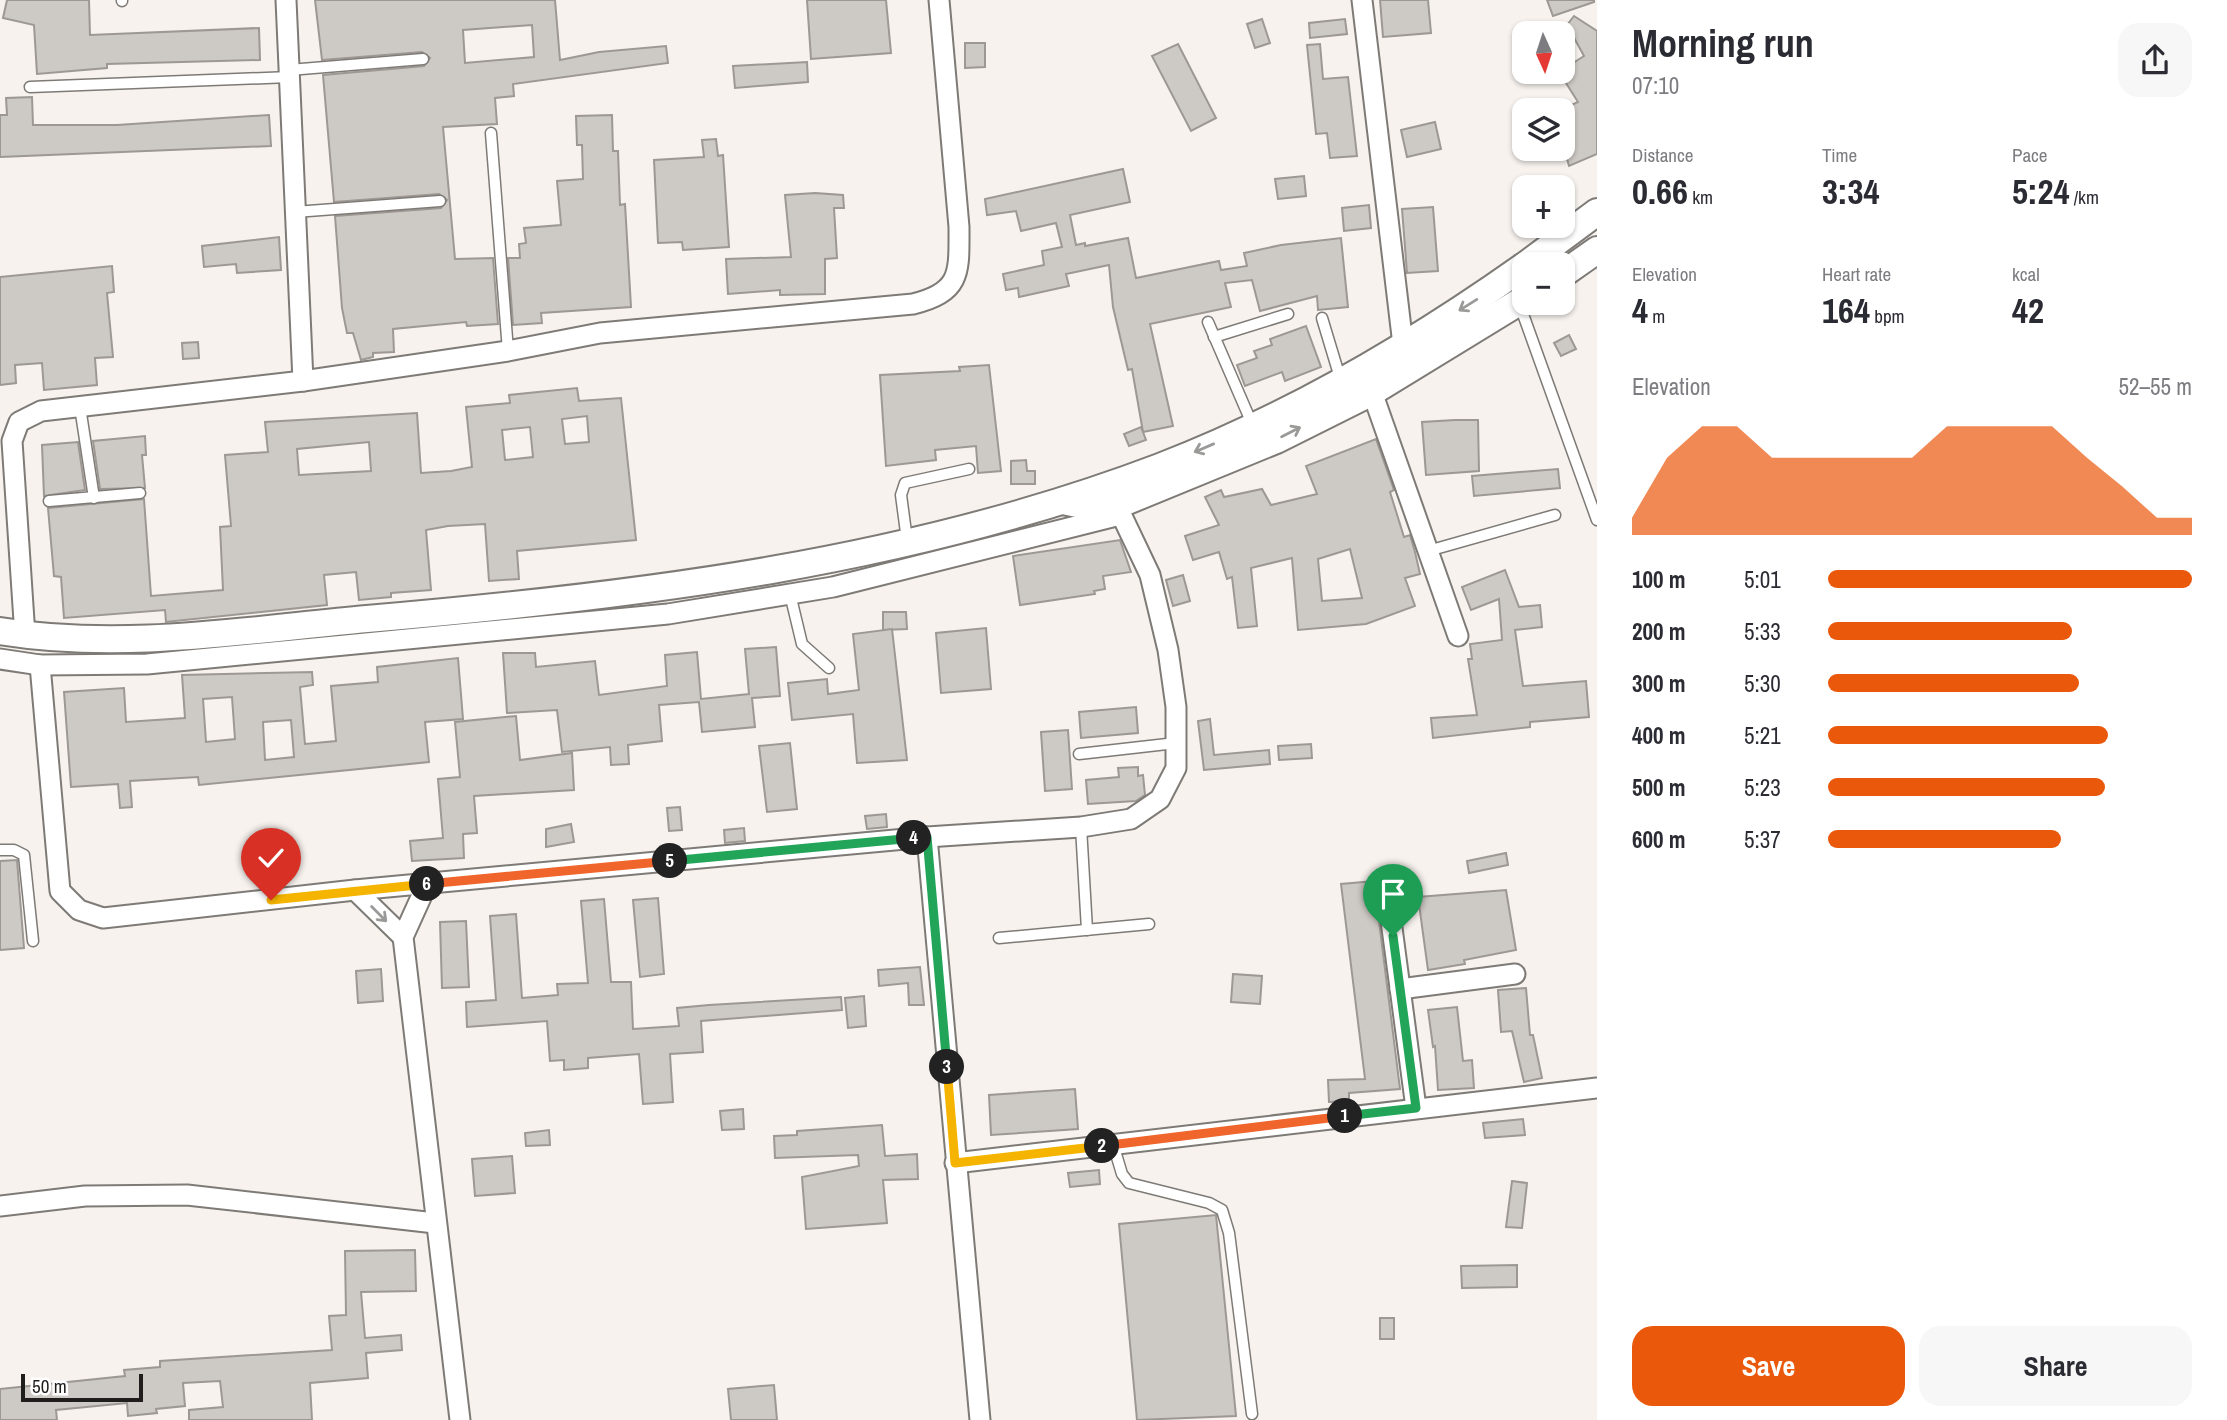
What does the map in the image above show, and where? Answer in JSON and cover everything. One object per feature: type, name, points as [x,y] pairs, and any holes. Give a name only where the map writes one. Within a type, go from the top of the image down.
[{"type":"main road","points":[[1543,252],[1597,212]]},
{"type":"main road","points":[[1575,266],[1597,250]]},
{"type":"main road","points":[[1114,502],[1160,467],[1253,427],[1341,382],[1512,274]]},
{"type":"main road","points":[[13,634],[89,639],[155,638],[251,642],[418,615],[682,586],[907,544],[1061,501],[1114,502],[1276,440],[1372,392],[1512,306]]},
{"type":"street","points":[[286,0],[303,381]]},
{"type":"street","points":[[13,634],[12,441],[19,422],[41,411],[303,381],[508,351],[600,333],[913,304],[936,299],[953,285],[959,262],[959,227],[939,0]]},
{"type":"street","points":[[1362,0],[1403,345]]},
{"type":"street","points":[[1372,392],[1458,636]]},
{"type":"street","points":[[0,659],[40,665],[94,667],[251,642],[668,614],[873,577],[1114,502],[1150,575],[1159,612],[1176,707],[1176,768],[1160,799],[1131,819],[1081,827],[927,837],[355,890],[103,918],[79,910],[60,891],[40,665]]},
{"type":"street","points":[[927,837],[980,1420]]},
{"type":"street","points":[[1386,883],[1416,1108]]},
{"type":"street","points":[[427,884],[403,937],[460,1420]]},
{"type":"street","points":[[355,890],[403,937]]},
{"type":"street","points":[[1400,989],[1515,974]]},
{"type":"street","points":[[955,1163],[1597,1088]]},
{"type":"street","points":[[0,1206],[85,1196],[187,1195],[435,1223]]},
{"type":"lane","points":[[30,87],[289,74],[423,59]]},
{"type":"lane","points":[[491,133],[508,351]]},
{"type":"lane","points":[[295,212],[440,201]]},
{"type":"lane","points":[[1214,337],[1288,314]]},
{"type":"lane","points":[[1526,315],[1597,520]]},
{"type":"lane","points":[[1322,318],[1341,382]]},
{"type":"lane","points":[[1208,322],[1253,427]]},
{"type":"lane","points":[[80,407],[94,498]]},
{"type":"lane","points":[[907,544],[901,495],[905,483],[969,468]]},
{"type":"lane","points":[[49,500],[140,493]]},
{"type":"lane","points":[[1427,551],[1555,515]]},
{"type":"lane","points":[[790,594],[802,644],[829,668]]},
{"type":"lane","points":[[1079,754],[1176,743]]},
{"type":"lane","points":[[1081,827],[1087,930]]},
{"type":"lane","points":[[0,850],[14,850],[24,855],[33,941]]},
{"type":"lane","points":[[999,939],[1149,924]]},
{"type":"lane","points":[[1113,1144],[1122,1174],[1129,1183],[1209,1203],[1222,1210],[1229,1233],[1252,1414]]},
{"type":"building","points":[[7,0],[89,0],[90,35],[259,28],[260,60],[107,64],[107,68],[37,74],[34,25],[3,18]]},
{"type":"building","points":[[315,0],[555,0],[560,60],[599,52],[666,46],[668,63],[513,84],[514,96],[495,98],[497,124],[443,127],[455,259],[493,258],[498,324],[467,326],[466,322],[393,329],[394,352],[373,353],[373,357],[361,360],[353,333],[347,333],[342,308],[335,216],[441,208],[447,200],[439,194],[334,202],[323,75],[424,66],[430,58],[422,52],[322,60]],"holes":[[[532,25],[534,57],[465,63],[463,30]]]},
{"type":"building","points":[[807,0],[886,0],[891,53],[811,59]]},
{"type":"building","points":[[1380,0],[1428,0],[1431,33],[1383,37]]},
{"type":"building","points":[[1547,0],[1594,0],[1594,2],[1553,16]]},
{"type":"building","points":[[1574,16],[1597,31],[1597,154],[1569,166],[1568,161],[1575,161],[1575,103],[1578,102],[1567,84],[1575,84],[1575,62],[1584,56],[1575,40],[1575,21],[1570,21]]},
{"type":"building","points":[[1262,19],[1270,43],[1255,48],[1247,24]]},
{"type":"building","points":[[1345,19],[1347,34],[1310,38],[1309,23]]},
{"type":"building","points":[[965,43],[985,43],[985,67],[965,68]]},
{"type":"building","points":[[1178,44],[1216,118],[1191,131],[1152,56]]},
{"type":"building","points":[[1320,44],[1323,79],[1348,77],[1357,156],[1330,158],[1327,133],[1316,134],[1307,45]]},
{"type":"building","points":[[807,62],[808,82],[735,88],[733,66]]},
{"type":"building","points":[[32,97],[33,125],[117,125],[269,115],[271,146],[0,157],[0,115],[7,115],[6,98]]},
{"type":"building","points":[[612,115],[613,151],[618,151],[620,205],[625,204],[631,307],[541,313],[542,323],[513,325],[508,258],[520,258],[519,244],[526,243],[524,228],[561,225],[557,181],[583,179],[582,145],[577,145],[576,116]]},
{"type":"building","points":[[1435,122],[1441,149],[1407,157],[1401,130]]},
{"type":"building","points":[[716,139],[718,156],[723,155],[729,247],[683,250],[682,242],[658,243],[654,160],[704,157],[702,140]]},
{"type":"building","points":[[1123,169],[1130,202],[1070,215],[1076,245],[1085,243],[1085,246],[1128,238],[1136,278],[1219,261],[1221,270],[1247,266],[1244,253],[1281,245],[1341,238],[1348,307],[1318,310],[1317,296],[1260,311],[1252,280],[1225,283],[1231,307],[1150,324],[1173,426],[1143,432],[1132,369],[1128,370],[1113,307],[1109,265],[1066,274],[1069,286],[1019,297],[1018,288],[1006,290],[1003,274],[1044,265],[1042,251],[1062,247],[1056,223],[1021,231],[1016,211],[987,215],[985,199]]},
{"type":"building","points":[[1304,176],[1306,196],[1278,199],[1275,179]]},
{"type":"building","points":[[785,195],[843,195],[844,208],[834,208],[837,258],[825,259],[825,294],[780,295],[780,290],[728,294],[726,259],[791,257]]},
{"type":"building","points":[[1369,205],[1371,228],[1344,231],[1342,208]]},
{"type":"building","points":[[1433,207],[1438,271],[1407,273],[1402,209]]},
{"type":"building","points":[[279,237],[281,270],[237,273],[236,264],[204,267],[202,246]]},
{"type":"building","points":[[112,266],[114,292],[107,293],[113,357],[95,358],[97,385],[44,390],[42,363],[15,365],[16,383],[0,385],[0,277]]},
{"type":"building","points":[[1306,326],[1321,367],[1285,381],[1282,372],[1245,386],[1237,365],[1257,358],[1254,351],[1272,345],[1270,339]]},
{"type":"building","points":[[1569,335],[1576,349],[1561,356],[1554,343]]},
{"type":"building","points":[[198,342],[199,358],[183,359],[182,343]]},
{"type":"building","points":[[989,365],[1001,471],[978,473],[976,446],[935,450],[936,460],[886,466],[880,375],[960,371],[959,367]]},
{"type":"building","points":[[577,388],[579,401],[621,398],[636,540],[517,551],[519,579],[489,581],[485,524],[448,526],[426,530],[431,590],[391,593],[391,597],[359,600],[356,572],[324,575],[327,605],[166,622],[165,610],[64,618],[61,577],[54,576],[48,508],[144,499],[151,596],[223,590],[220,527],[231,526],[225,455],[268,452],[265,422],[417,413],[421,473],[451,471],[472,467],[466,407],[510,403],[509,395]],"holes":[[[587,416],[589,442],[565,444],[562,419]],[[530,427],[533,457],[505,460],[502,430]],[[369,442],[371,471],[299,475],[297,449]]]},
{"type":"building","points":[[1478,420],[1479,471],[1426,475],[1422,422]]},
{"type":"building","points":[[1141,427],[1146,440],[1129,446],[1124,434]]},
{"type":"building","points":[[145,436],[146,455],[142,455],[145,488],[100,489],[93,441]]},
{"type":"building","points":[[1376,439],[1394,490],[1390,492],[1404,537],[1410,535],[1415,552],[1420,574],[1405,578],[1415,606],[1366,624],[1298,630],[1292,558],[1251,568],[1257,626],[1238,628],[1232,577],[1227,579],[1219,552],[1193,560],[1185,536],[1219,525],[1205,497],[1221,490],[1224,497],[1262,489],[1271,505],[1317,494],[1306,466]],"holes":[[[1350,549],[1362,598],[1322,601],[1318,559]]]},
{"type":"building","points":[[78,442],[85,490],[44,496],[42,445]]},
{"type":"building","points":[[1026,460],[1027,471],[1035,471],[1035,484],[1011,484],[1011,461]]},
{"type":"building","points":[[1558,469],[1560,488],[1474,496],[1472,476]]},
{"type":"building","points":[[1120,540],[1131,572],[1103,576],[1105,589],[1094,591],[1095,594],[1020,605],[1013,556]]},
{"type":"building","points":[[1505,570],[1519,607],[1540,605],[1542,627],[1515,630],[1523,686],[1586,681],[1589,717],[1530,722],[1530,727],[1433,738],[1431,718],[1477,715],[1468,659],[1472,659],[1470,644],[1502,640],[1499,599],[1471,610],[1462,587]]},
{"type":"building","points":[[1183,575],[1190,601],[1173,606],[1166,580]]},
{"type":"building","points":[[883,612],[906,612],[907,629],[883,630]]},
{"type":"building","points":[[986,628],[991,689],[941,693],[936,633]]},
{"type":"building","points":[[892,629],[907,760],[857,763],[853,714],[792,720],[788,683],[827,679],[828,694],[859,690],[853,634]]},
{"type":"building","points":[[776,647],[780,696],[752,698],[755,727],[702,732],[699,702],[659,705],[662,741],[628,745],[629,764],[611,765],[610,747],[562,752],[557,710],[507,713],[503,653],[535,653],[536,667],[595,661],[599,695],[667,686],[665,655],[697,652],[701,699],[749,694],[745,649]]},
{"type":"building","points":[[458,658],[463,719],[425,722],[429,762],[199,785],[198,777],[130,781],[132,807],[120,808],[118,784],[71,787],[64,692],[124,688],[126,722],[185,718],[182,675],[312,672],[313,685],[300,687],[305,744],[336,741],[331,686],[378,682],[377,667]],"holes":[[[232,697],[235,739],[206,742],[203,699]],[[291,720],[294,757],[265,760],[263,722]]]},
{"type":"building","points":[[1136,707],[1138,733],[1081,738],[1079,712]]},
{"type":"building","points":[[516,716],[520,760],[572,753],[574,790],[474,796],[477,833],[463,834],[464,858],[412,861],[410,841],[443,838],[438,779],[460,777],[455,722]]},
{"type":"building","points":[[1210,719],[1214,755],[1269,750],[1270,764],[1204,770],[1198,721]]},
{"type":"building","points":[[1068,730],[1072,789],[1045,791],[1041,732]]},
{"type":"building","points":[[790,743],[797,809],[767,812],[759,746]]},
{"type":"building","points":[[1311,744],[1312,758],[1279,760],[1278,746]]},
{"type":"building","points":[[1138,767],[1138,776],[1143,775],[1145,795],[1136,801],[1088,804],[1086,780],[1119,777],[1118,768]]},
{"type":"building","points":[[680,807],[682,830],[669,831],[667,808]]},
{"type":"building","points":[[886,814],[887,827],[867,829],[865,816]]},
{"type":"building","points":[[571,824],[574,842],[546,847],[546,829]]},
{"type":"building","points":[[744,828],[745,841],[725,843],[724,830]]},
{"type":"building","points":[[1506,853],[1508,865],[1469,873],[1467,861]]},
{"type":"building","points":[[17,860],[24,948],[0,950],[0,861]]},
{"type":"building","points":[[1374,881],[1400,1089],[1349,1093],[1349,1101],[1329,1102],[1328,1080],[1365,1079],[1341,884]]},
{"type":"building","points":[[1506,890],[1516,950],[1464,960],[1465,964],[1428,970],[1418,897]]},
{"type":"building","points":[[658,898],[664,974],[640,977],[633,900]]},
{"type":"building","points":[[604,899],[611,982],[631,982],[633,1029],[679,1026],[677,1008],[709,1005],[841,997],[842,1010],[701,1021],[703,1052],[670,1054],[673,1102],[643,1104],[639,1054],[588,1058],[588,1068],[564,1070],[564,1060],[550,1061],[547,1021],[467,1027],[466,1002],[496,1000],[490,916],[516,914],[522,998],[558,995],[557,984],[588,983],[581,901]]},
{"type":"building","points":[[466,921],[469,987],[442,988],[440,922]]},
{"type":"building","points":[[920,967],[924,1005],[909,1005],[908,983],[879,986],[878,970]]},
{"type":"building","points":[[381,969],[383,1001],[358,1003],[356,971]]},
{"type":"building","points":[[1233,974],[1262,976],[1260,1004],[1231,1002]]},
{"type":"building","points":[[1526,988],[1530,1035],[1533,1035],[1542,1078],[1524,1082],[1512,1031],[1501,1032],[1498,990]]},
{"type":"building","points":[[864,996],[866,1026],[848,1028],[845,998]]},
{"type":"building","points":[[1457,1007],[1463,1061],[1472,1060],[1474,1088],[1438,1090],[1435,1046],[1433,1047],[1428,1010]]},
{"type":"building","points":[[1075,1089],[1078,1129],[991,1135],[989,1095]]},
{"type":"building","points":[[743,1109],[744,1129],[722,1130],[720,1111]]},
{"type":"building","points":[[1523,1119],[1525,1135],[1485,1138],[1483,1123]]},
{"type":"building","points":[[882,1125],[885,1156],[917,1154],[918,1179],[883,1180],[887,1223],[806,1229],[802,1177],[859,1166],[858,1155],[775,1158],[774,1136],[797,1135],[797,1131]]},
{"type":"building","points":[[549,1130],[550,1145],[526,1146],[525,1133]]},
{"type":"building","points":[[512,1156],[515,1193],[475,1196],[472,1159]]},
{"type":"building","points":[[1099,1170],[1100,1184],[1070,1187],[1068,1173]]},
{"type":"building","points":[[1512,1181],[1527,1183],[1522,1228],[1506,1227]]},
{"type":"building","points":[[1216,1215],[1236,1416],[1137,1420],[1119,1224]]},
{"type":"building","points":[[415,1250],[416,1291],[361,1292],[365,1338],[401,1335],[402,1350],[366,1353],[368,1378],[310,1383],[312,1420],[189,1420],[189,1410],[223,1407],[220,1381],[183,1383],[185,1406],[156,1409],[157,1413],[128,1416],[127,1403],[56,1410],[57,1420],[0,1420],[0,1389],[125,1376],[124,1370],[160,1367],[160,1361],[332,1350],[329,1316],[346,1315],[345,1251]]},
{"type":"building","points":[[1517,1265],[1517,1287],[1462,1288],[1461,1266]]},
{"type":"building","points":[[1380,1318],[1394,1318],[1394,1339],[1380,1339]]},
{"type":"building","points":[[774,1385],[777,1420],[731,1420],[728,1389]]},
{"type":"route","points":[[271,900],[927,837],[955,1163],[1416,1108],[1393,936]]}]
